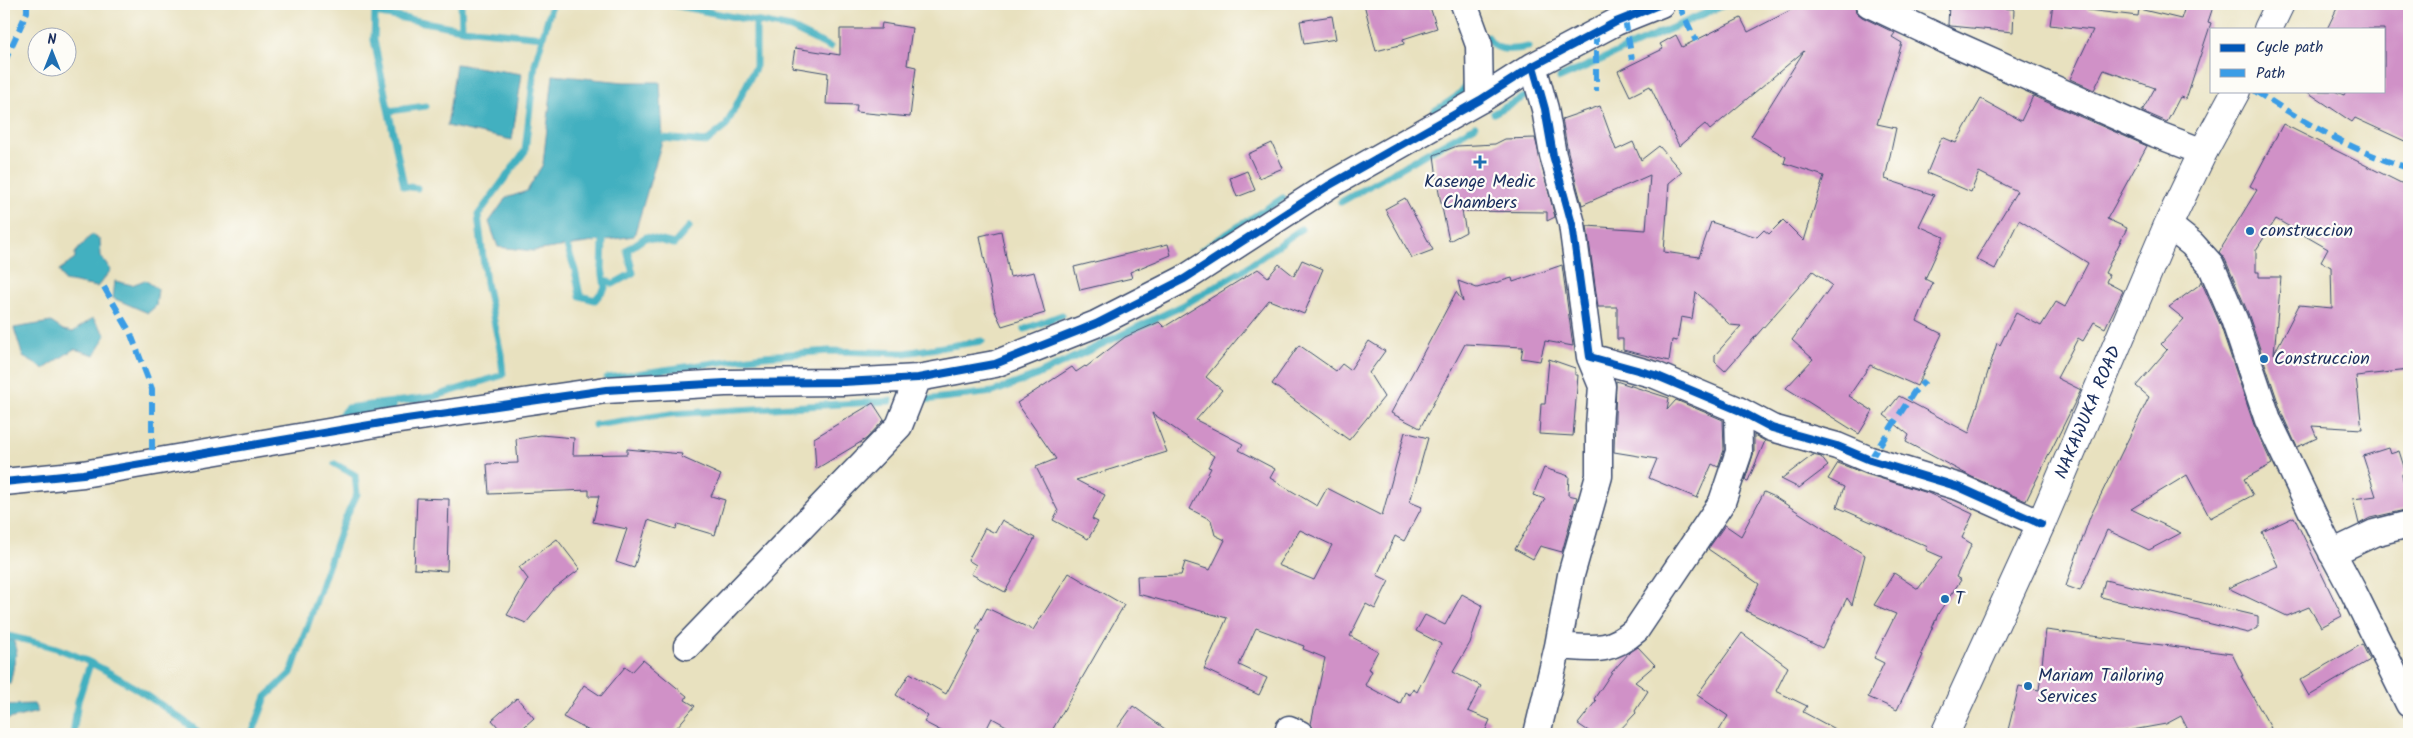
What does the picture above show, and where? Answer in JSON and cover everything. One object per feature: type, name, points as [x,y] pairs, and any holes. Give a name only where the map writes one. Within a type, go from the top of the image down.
[{"type":"main road","points":[[2268,28],[2280,4]]},
{"type":"main road","name":"NAKAWUKA ROAD","points":[[1946,734],[2041,524],[2168,225],[2203,152],[2235,92]]},
{"type":"street","points":[[1464,4],[1479,45],[1480,100]]},
{"type":"street","points":[[4,482],[83,474],[393,421],[606,390],[724,383],[843,382],[918,378],[994,364],[1096,324],[1184,279],[1328,186],[1480,100],[1525,72],[1616,22],[1662,4]]},
{"type":"street","points":[[1869,4],[2156,134],[2203,152]]},
{"type":"street","points":[[1479,45],[1525,72],[1545,110],[1553,155],[1572,224],[1590,357],[1602,386],[1598,426],[1598,476],[1571,575],[1558,646],[1537,734]]},
{"type":"street","points":[[2168,225],[2192,244],[2211,265],[2234,319],[2268,420],[2332,553],[2409,704]]},
{"type":"street","points":[[1590,357],[1655,374],[1738,410],[1772,428],[1837,446],[1870,460],[1959,487],[2041,524]]},
{"type":"street","points":[[687,646],[899,426],[918,378]]},
{"type":"street","points":[[1558,646],[1595,649],[1610,647],[1625,640],[1636,630],[1722,502],[1739,452],[1738,410]]},
{"type":"street","points":[[2332,553],[2374,533],[2409,524]]},
{"type":"water","points":[[456,64],[522,74],[512,140],[447,126]]},
{"type":"water","points":[[553,75],[624,82],[660,82],[663,138],[634,236],[533,251],[498,247],[489,222],[506,198],[527,191],[543,164]]},
{"type":"water","points":[[92,234],[100,240],[101,256],[111,270],[97,287],[64,281],[59,270],[75,259],[75,253]]},
{"type":"water","points":[[145,280],[158,289],[156,306],[148,313],[113,298],[115,281],[132,285]]},
{"type":"water","points":[[93,318],[106,335],[95,355],[74,349],[44,369],[23,357],[14,328],[51,322],[63,330],[73,332]]},
{"type":"water","points":[[13,640],[17,650],[10,684],[4,680],[4,642]]},
{"type":"water","points":[[34,704],[38,712],[4,720],[4,705]]},
{"type":"building","points":[[1364,4],[1429,4],[1437,28],[1403,39],[1404,44],[1376,51]]},
{"type":"building","points":[[1809,4],[1854,4],[1856,12],[1862,17],[1895,33],[1892,37],[1902,43],[1877,124],[1896,128],[1885,179],[1934,195],[1919,226],[1944,237],[1925,279],[1933,283],[1917,321],[1942,334],[1917,386],[1870,365],[1849,396],[1873,411],[1859,434],[1786,388],[1813,359],[1792,340],[1832,285],[1813,271],[1725,371],[1715,362],[1715,355],[1741,326],[1730,325],[1696,292],[1692,319],[1681,317],[1677,341],[1672,340],[1669,361],[1623,350],[1623,339],[1617,339],[1617,307],[1598,307],[1587,226],[1646,230],[1650,175],[1582,205],[1568,152],[1562,119],[1600,106],[1616,150],[1633,142],[1641,160],[1659,146],[1682,172],[1669,183],[1664,252],[1699,257],[1711,222],[1757,237],[1764,230],[1769,234],[1783,220],[1804,241],[1824,176],[1784,163],[1786,157],[1751,136],[1804,51],[1710,130],[1705,124],[1679,146],[1650,86],[1630,96],[1618,71],[1663,49],[1660,44],[1676,35],[1682,47],[1741,18],[1748,32],[1793,9]]},
{"type":"building","points":[[1949,4],[2014,9],[2013,32],[1948,25]]},
{"type":"building","points":[[2053,4],[2087,4],[2087,10],[2138,16],[2139,9],[2181,19],[2186,4],[2214,4],[2208,22],[2211,23],[2186,99],[2180,97],[2167,122],[2142,111],[2155,88],[2104,70],[2094,90],[2070,79],[2093,30],[2050,25]]},
{"type":"building","points":[[2339,4],[2409,4],[2409,143],[2355,118],[2352,122],[2307,92],[2336,92],[2344,95],[2346,92],[2386,92],[2386,28],[2327,28]]},
{"type":"building","points":[[1332,16],[1336,39],[1304,44],[1300,21]]},
{"type":"building","points":[[882,23],[912,28],[907,65],[916,67],[910,117],[856,112],[857,105],[826,104],[828,73],[792,67],[795,48],[840,55],[840,29],[881,29]]},
{"type":"building","points":[[2033,96],[2147,146],[2107,219],[2127,228],[2105,273],[2109,275],[2106,282],[2123,291],[2105,328],[2094,322],[2083,341],[2078,338],[2057,378],[2081,390],[2026,501],[1972,477],[1906,442],[1909,435],[1884,415],[1899,396],[1969,433],[1997,343],[2000,345],[2016,313],[2041,326],[2056,302],[2065,307],[2088,263],[2019,220],[1995,269],[1976,259],[2017,191],[1979,172],[1971,192],[1927,173],[1942,137],[1956,143],[1981,99],[2021,121]]},
{"type":"building","points":[[2283,124],[2409,187],[2409,326],[2407,345],[2409,345],[2409,370],[2356,376],[2362,429],[2312,426],[2317,438],[2297,447],[2282,414],[2248,313],[2225,259],[2219,252],[2257,190],[2250,186]],"holes":[[[2276,219],[2328,249],[2321,262],[2331,267],[2332,308],[2299,305],[2274,354],[2281,277],[2259,277],[2259,272],[2256,272],[2256,250]]]},
{"type":"building","points":[[1535,138],[1555,217],[1547,221],[1547,212],[1462,211],[1466,232],[1449,241],[1439,193],[1434,155],[1457,146],[1495,144],[1505,139]]},
{"type":"building","points":[[1272,143],[1283,168],[1259,178],[1248,154]]},
{"type":"building","points":[[1247,171],[1255,190],[1237,197],[1230,178]]},
{"type":"building","points":[[1405,198],[1433,250],[1412,258],[1385,209]]},
{"type":"building","points":[[1001,231],[1010,277],[1034,272],[1045,313],[1002,326],[995,311],[980,236]]},
{"type":"building","points":[[1168,244],[1171,255],[1130,272],[1132,278],[1080,290],[1074,267]]},
{"type":"building","points":[[1302,260],[1323,269],[1304,314],[1269,300],[1206,377],[1222,390],[1196,420],[1243,444],[1239,450],[1275,469],[1270,478],[1317,506],[1327,488],[1382,516],[1405,432],[1428,438],[1410,502],[1422,507],[1404,541],[1395,536],[1377,575],[1389,581],[1375,609],[1366,604],[1350,636],[1378,651],[1368,669],[1372,671],[1365,685],[1400,704],[1405,692],[1410,695],[1413,689],[1417,692],[1441,644],[1416,631],[1425,615],[1445,625],[1462,594],[1482,605],[1470,643],[1453,672],[1481,686],[1468,711],[1490,720],[1484,734],[1320,734],[1314,731],[1311,724],[1325,658],[1303,649],[1304,646],[1256,628],[1239,665],[1267,678],[1259,695],[1204,669],[1227,618],[1138,594],[1137,576],[1181,575],[1185,562],[1210,570],[1225,540],[1215,535],[1211,520],[1190,509],[1211,468],[1208,467],[1214,456],[1152,413],[1167,452],[1076,480],[1105,495],[1092,519],[1098,522],[1088,539],[1053,520],[1058,511],[1036,467],[1056,459],[1017,403],[1072,367],[1076,372],[1086,367],[1125,337],[1159,322],[1164,327],[1258,269],[1268,277],[1279,264],[1294,276]],"holes":[[[1300,530],[1332,545],[1314,580],[1278,565]]]},
{"type":"building","points":[[1562,265],[1573,346],[1545,341],[1540,361],[1521,358],[1523,347],[1465,344],[1420,428],[1391,413],[1456,292],[1463,302],[1458,281],[1477,288],[1512,278],[1513,282]]},
{"type":"building","points":[[2201,281],[2220,324],[2254,425],[2272,464],[2244,479],[2253,495],[2210,518],[2187,475],[2131,509],[2181,533],[2149,550],[2107,530],[2080,591],[2066,586],[2090,517],[2149,397],[2136,386],[2167,350],[2161,344],[2184,319],[2169,307],[2199,285]]},
{"type":"building","points":[[1369,341],[1385,351],[1369,373],[1384,397],[1349,440],[1272,384],[1299,345],[1336,371],[1342,364],[1350,370]]},
{"type":"building","points":[[1549,359],[1575,368],[1575,375],[1578,375],[1573,436],[1539,434],[1541,404],[1545,404]]},
{"type":"building","points":[[1616,381],[1669,398],[1667,410],[1676,400],[1723,420],[1724,450],[1718,467],[1712,464],[1697,498],[1649,478],[1657,459],[1614,452]]},
{"type":"building","points":[[873,403],[884,420],[866,439],[816,469],[814,438]]},
{"type":"building","points":[[541,435],[574,438],[573,455],[627,454],[627,449],[682,454],[681,457],[721,475],[711,496],[725,500],[715,535],[678,524],[676,529],[648,520],[634,568],[616,562],[627,529],[593,522],[599,496],[589,496],[589,490],[489,494],[487,464],[518,463],[516,439]]},
{"type":"building","points":[[1754,435],[1765,441],[1748,481],[1745,480],[1754,452]]},
{"type":"building","points":[[2388,448],[2390,454],[2399,451],[2406,473],[2402,474],[2409,509],[2370,518],[2359,524],[2353,499],[2376,496],[2363,456]]},
{"type":"building","points":[[1813,455],[1821,457],[1828,466],[1799,488],[1781,479]]},
{"type":"building","points":[[1838,463],[1866,474],[1928,493],[1973,514],[1962,538],[1972,544],[1956,577],[1961,580],[1939,612],[1921,654],[1923,655],[1897,710],[1868,697],[1884,663],[1874,658],[1896,614],[1874,605],[1894,573],[1918,589],[1942,557],[1926,550],[1928,547],[1837,507],[1844,487],[1828,479]]},
{"type":"building","points":[[1544,468],[1569,476],[1568,495],[1577,497],[1562,552],[1540,546],[1533,559],[1515,549],[1545,499],[1533,495]]},
{"type":"building","points":[[1764,492],[1865,555],[1852,605],[1847,598],[1822,648],[1746,611],[1759,584],[1708,549],[1725,525],[1741,536]]},
{"type":"building","points":[[417,498],[449,499],[447,571],[414,569]]},
{"type":"building","points":[[2294,517],[2342,616],[2321,627],[2309,607],[2287,616],[2228,588],[2278,566],[2262,532]]},
{"type":"building","points":[[1002,520],[1035,538],[1005,592],[971,574],[976,565],[968,560],[985,528],[995,533]]},
{"type":"building","points":[[557,539],[580,569],[554,589],[526,623],[507,615],[528,579],[519,567]]},
{"type":"building","points":[[1069,573],[1124,605],[1050,734],[1021,734],[992,718],[984,734],[947,734],[924,722],[928,716],[896,695],[910,673],[946,694],[980,631],[976,629],[987,608],[1033,630]]},
{"type":"building","points":[[2105,580],[2258,616],[2258,628],[2248,633],[2101,597]]},
{"type":"building","points":[[2046,630],[2232,654],[2243,676],[2241,676],[2271,728],[2257,734],[2190,734],[2181,716],[2166,724],[2110,734],[2007,734],[2019,686],[2039,690]]},
{"type":"building","points":[[1742,633],[1788,667],[1776,691],[1807,706],[1803,712],[1844,734],[1717,734],[1728,716],[1697,695]]},
{"type":"building","points":[[2362,644],[2370,660],[2309,696],[2300,680]]},
{"type":"building","points":[[1638,647],[1655,665],[1635,682],[1648,691],[1635,711],[1636,713],[1616,734],[1593,734],[1578,724],[1596,701],[1594,699],[1612,672],[1629,653]]},
{"type":"building","points":[[643,660],[687,696],[685,700],[695,706],[671,734],[595,734],[563,717],[584,685],[601,696],[625,667],[632,672]]},
{"type":"building","points":[[517,698],[534,718],[516,734],[504,734],[492,720]]},
{"type":"building","points":[[1133,706],[1172,734],[1113,734]]},
{"type":"waterway","points":[[461,4],[462,29]]},
{"type":"waterway","points":[[340,416],[347,408],[433,397],[503,375],[501,354],[486,283],[478,215],[525,151],[535,64],[552,4]]},
{"type":"waterway","points":[[668,4],[791,28],[830,47]]},
{"type":"waterway","points":[[1560,78],[1726,4]]},
{"type":"waterway","points":[[417,188],[404,186],[374,40],[375,13],[462,29],[543,37]]},
{"type":"waterway","points":[[663,138],[706,142],[726,126],[756,66],[756,22]]},
{"type":"waterway","points":[[1488,37],[1495,46],[1500,48],[1517,49],[1528,47]]},
{"type":"waterway","points":[[1434,111],[1450,102],[1459,94],[1468,79]]},
{"type":"waterway","points":[[1494,113],[1532,93]]},
{"type":"waterway","points":[[389,111],[426,106]]},
{"type":"waterway","points":[[1341,202],[1475,126]]},
{"type":"waterway","points":[[1202,250],[1283,198]]},
{"type":"waterway","points":[[605,280],[613,284],[633,273],[627,250],[646,237],[674,244],[689,227]]},
{"type":"waterway","points":[[924,400],[993,392],[1033,377],[1182,306],[1242,271],[1301,229]]},
{"type":"waterway","points":[[567,246],[575,270],[580,296],[595,300],[605,288],[602,268],[603,240]]},
{"type":"waterway","points":[[1025,329],[1062,315]]},
{"type":"waterway","points":[[607,378],[764,356],[829,351],[905,353],[982,341]]},
{"type":"waterway","points":[[595,425],[670,414],[890,401]]},
{"type":"waterway","points":[[341,415],[393,408]]},
{"type":"waterway","points":[[252,734],[266,697],[291,673],[342,526],[357,494],[355,475],[335,464]]},
{"type":"waterway","points":[[4,635],[56,648],[93,664],[132,686],[201,734]]},
{"type":"waterway","points":[[73,734],[78,701],[90,664]]},
{"type":"marked path","points":[[4,63],[27,12],[27,4]]},
{"type":"marked path","points":[[1678,4],[1696,41]]},
{"type":"marked path","points":[[1625,19],[1632,60]]},
{"type":"marked path","points":[[1596,33],[1596,91]]},
{"type":"marked path","points":[[2257,92],[2310,125],[2349,145],[2368,154],[2409,168]]},
{"type":"marked path","points":[[104,287],[130,332],[152,389],[152,463]]},
{"type":"marked path","points":[[1870,460],[1914,392],[1925,381]]},
{"type":"cycle path","points":[[4,482],[83,474],[393,421],[606,390],[725,383],[843,382],[918,378],[995,364],[1096,324],[1184,279],[1328,186],[1480,100],[1533,66],[1616,22],[1661,4]]},
{"type":"cycle path","points":[[1533,66],[1545,109],[1553,155],[1572,224],[1590,357],[1655,375],[1738,410],[1772,428],[1837,446],[1870,460],[1959,487],[2041,524]]},
{"type":"place","name":"Kasenge Medic Chambers","points":[[1480,162]]},
{"type":"place","name":"construccion","points":[[2250,231]]},
{"type":"place","name":"Construccion","points":[[2264,359]]},
{"type":"place","name":"T","points":[[1945,599]]},
{"type":"place","name":"Mariam Tailoring Services","points":[[2028,686]]}]
